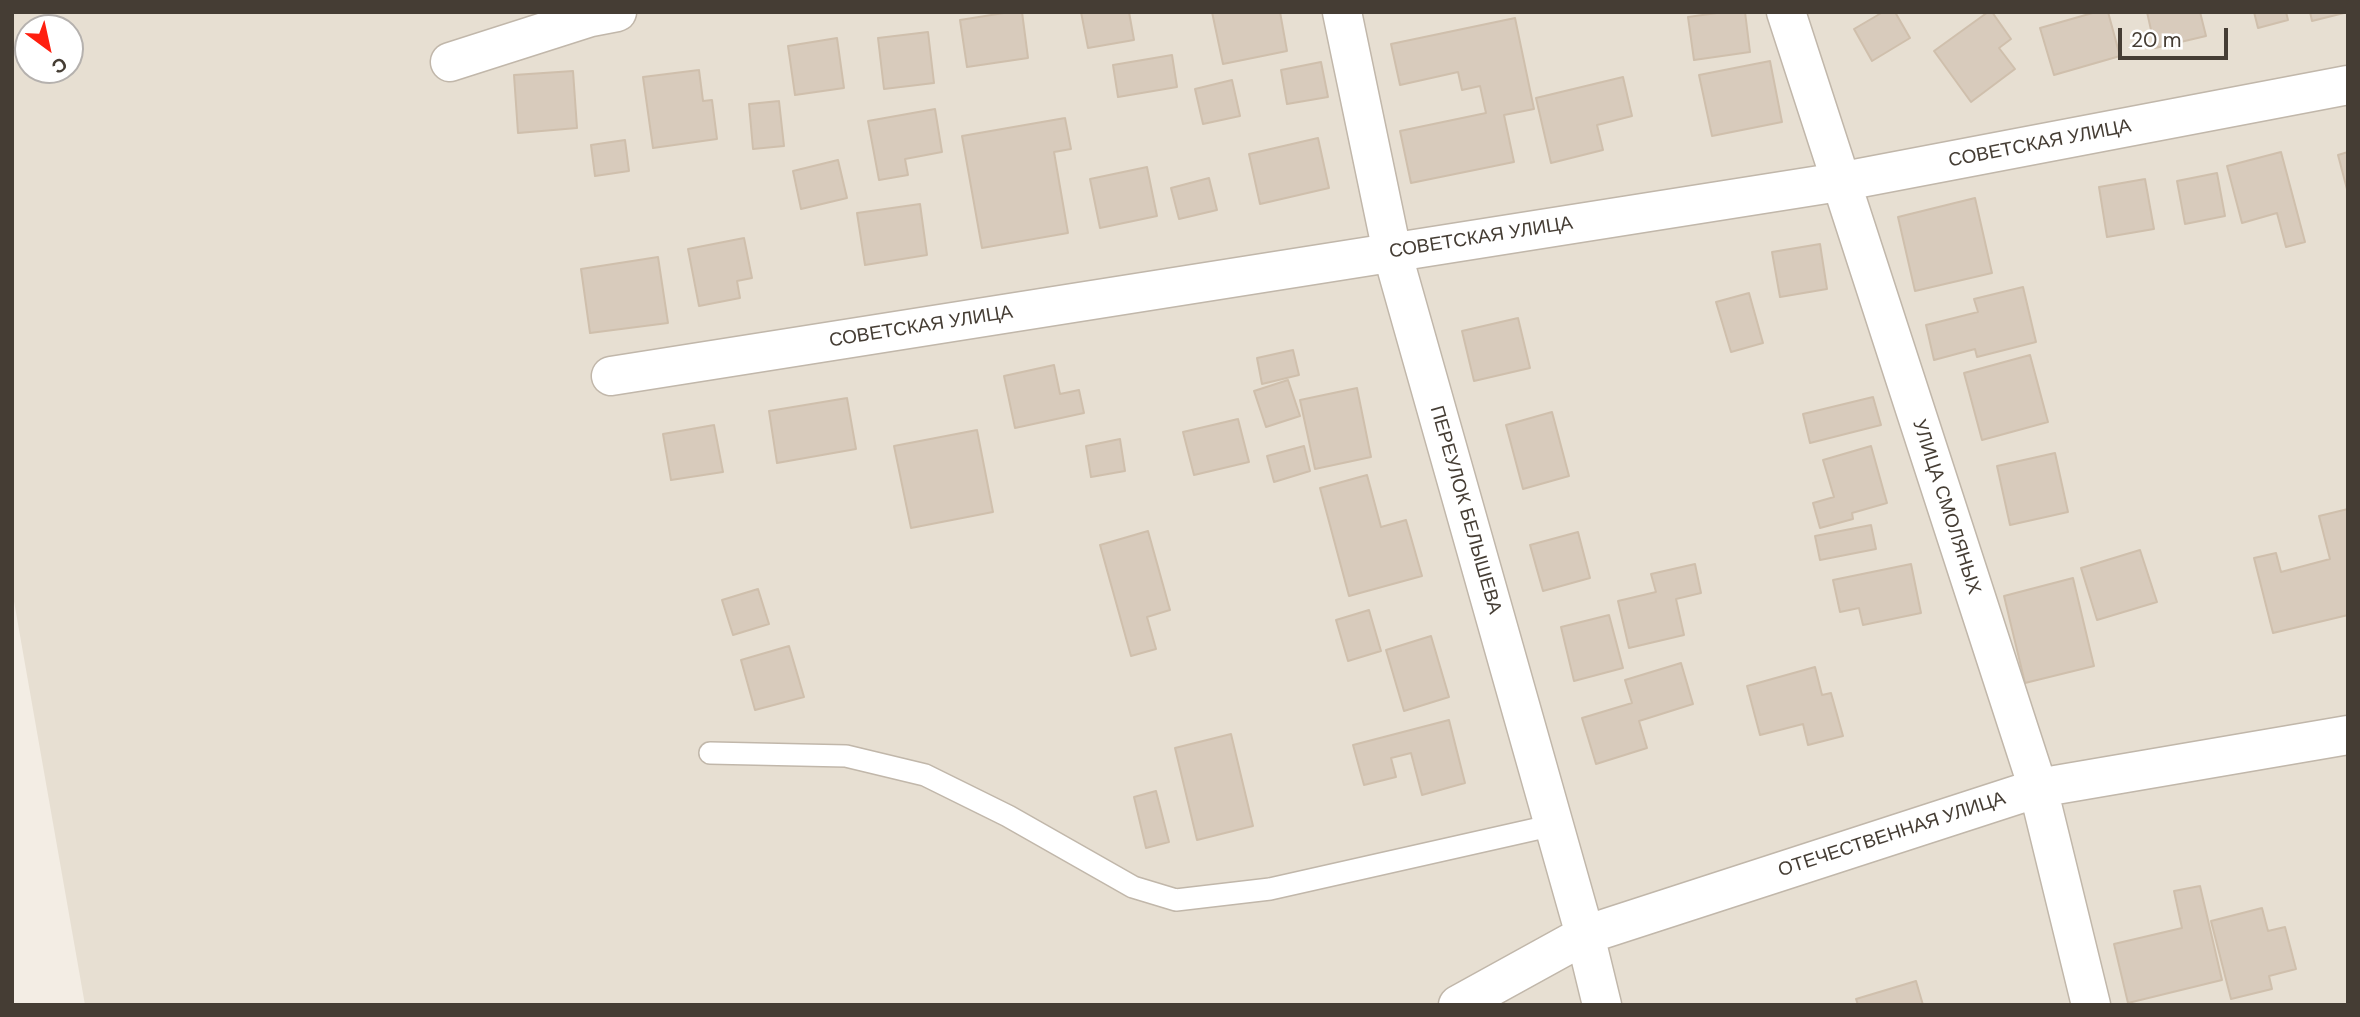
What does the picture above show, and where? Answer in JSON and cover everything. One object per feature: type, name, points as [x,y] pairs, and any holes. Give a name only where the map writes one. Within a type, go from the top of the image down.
[{"type":"street","points":[[450,62],[592,17],[617,12]]},
{"type":"street","name":"ПЕРЕУЛОК БЕЛЫШЕВА","points":[[1342,12],[1392,252],[1585,934],[1602,1005]]},
{"type":"street","name":"УЛИЦА СМОЛЯНЫХ","points":[[1786,12],[2038,788],[2091,1005]]},
{"type":"street","name":"СОВЕТСКАЯ УЛИЦА","points":[[611,376],[1839,182],[2348,85]]},
{"type":"street","name":"ОТЕЧЕСТВЕННАЯ УЛИЦА","points":[[1458,1005],[1585,934],[2038,788],[2348,735]]},
{"type":"lane","points":[[710,753],[846,756],[925,775],[1008,816],[1133,887],[1176,900],[1270,889],[1554,825]]},
{"type":"shaded area","points":[[12,12],[2348,12],[2348,1005],[85,1005],[12,590]]},
{"type":"building","points":[[1022,12],[1028,58],[967,67],[960,20]]},
{"type":"building","points":[[1081,12],[1129,12],[1134,40],[1088,48]]},
{"type":"building","points":[[1212,12],[1280,12],[1287,51],[1223,64]]},
{"type":"building","points":[[1745,12],[1750,52],[1694,60],[1688,17]]},
{"type":"building","points":[[1883,12],[1895,12],[1910,38],[1872,61],[1854,29]]},
{"type":"building","points":[[1988,12],[1992,12],[2011,39],[1999,48],[2015,69],[1971,102],[1934,51]]},
{"type":"building","points":[[2096,12],[2108,12],[2120,56],[2054,75],[2040,28]]},
{"type":"building","points":[[2147,12],[2200,12],[2206,36],[2155,48]]},
{"type":"building","points":[[2254,12],[2286,12],[2288,20],[2258,28]]},
{"type":"building","points":[[2310,12],[2348,12],[2312,21]]},
{"type":"building","points":[[1515,18],[1534,109],[1504,115],[1514,162],[1411,183],[1400,131],[1486,113],[1480,86],[1462,90],[1458,72],[1400,85],[1391,44]]},
{"type":"building","points":[[928,32],[934,83],[884,89],[878,38]]},
{"type":"building","points":[[837,38],[844,88],[795,95],[788,46]]},
{"type":"building","points":[[1172,55],[1177,87],[1118,97],[1113,65]]},
{"type":"building","points":[[1770,61],[1782,122],[1712,136],[1699,75]]},
{"type":"building","points":[[1321,62],[1328,97],[1287,104],[1281,70]]},
{"type":"building","points":[[699,70],[703,101],[712,100],[717,139],[653,148],[643,77]]},
{"type":"building","points":[[573,71],[577,128],[518,133],[514,75]]},
{"type":"building","points":[[1623,77],[1632,116],[1597,125],[1603,150],[1551,163],[1536,98]]},
{"type":"building","points":[[1232,80],[1240,116],[1203,124],[1195,89]]},
{"type":"building","points":[[779,101],[784,146],[753,149],[749,104]]},
{"type":"building","points":[[935,109],[942,152],[905,159],[908,175],[879,180],[868,121]]},
{"type":"building","points":[[1065,118],[1071,149],[1054,152],[1068,233],[982,248],[962,136]]},
{"type":"building","points":[[1318,138],[1329,188],[1260,204],[1249,154]]},
{"type":"building","points":[[625,140],[629,171],[595,176],[591,145]]},
{"type":"building","points":[[2281,152],[2305,242],[2286,247],[2277,213],[2242,223],[2227,166]]},
{"type":"building","points":[[2348,152],[2348,193],[2338,155]]},
{"type":"building","points":[[838,160],[847,198],[801,209],[793,171]]},
{"type":"building","points":[[1147,167],[1157,216],[1100,228],[1090,179]]},
{"type":"building","points":[[2217,173],[2225,216],[2185,224],[2177,181]]},
{"type":"building","points":[[1209,178],[1217,210],[1179,219],[1171,188]]},
{"type":"building","points":[[2145,179],[2154,229],[2107,237],[2099,187]]},
{"type":"building","points":[[1975,198],[1992,273],[1915,291],[1898,217]]},
{"type":"building","points":[[920,204],[927,255],[865,265],[857,213]]},
{"type":"building","points":[[744,238],[752,278],[737,281],[740,298],[699,306],[688,249]]},
{"type":"building","points":[[1820,244],[1827,289],[1780,297],[1772,252]]},
{"type":"building","points":[[658,257],[668,323],[590,333],[581,269]]},
{"type":"building","points":[[2023,287],[2036,342],[1977,357],[1975,349],[1934,360],[1926,325],[1978,312],[1974,299]]},
{"type":"building","points":[[1749,293],[1763,343],[1731,352],[1716,302]]},
{"type":"building","points":[[1518,318],[1530,368],[1474,381],[1462,331]]},
{"type":"building","points":[[1293,350],[1299,375],[1262,384],[1257,358]]},
{"type":"building","points":[[2030,355],[2048,422],[1982,440],[1964,373]]},
{"type":"building","points":[[1054,365],[1060,394],[1079,390],[1084,413],[1015,428],[1004,376]]},
{"type":"building","points":[[1288,380],[1300,416],[1266,427],[1254,391]]},
{"type":"building","points":[[1357,388],[1371,457],[1315,469],[1300,400]]},
{"type":"building","points":[[1873,397],[1881,425],[1810,443],[1803,414]]},
{"type":"building","points":[[847,398],[856,449],[777,463],[769,411]]},
{"type":"building","points":[[1552,412],[1569,476],[1523,489],[1506,425]]},
{"type":"building","points":[[1238,419],[1249,462],[1194,475],[1183,432]]},
{"type":"building","points":[[714,425],[723,472],[671,480],[663,434]]},
{"type":"building","points":[[977,430],[993,512],[911,528],[894,446]]},
{"type":"building","points":[[1120,439],[1125,471],[1091,477],[1086,446]]},
{"type":"building","points":[[1304,446],[1310,471],[1274,482],[1267,456]]},
{"type":"building","points":[[1871,446],[1887,503],[1852,513],[1853,519],[1820,528],[1813,503],[1834,497],[1823,460]]},
{"type":"building","points":[[2055,453],[2068,512],[2010,525],[1997,466]]},
{"type":"building","points":[[1367,475],[1381,527],[1406,520],[1422,576],[1349,596],[1320,488]]},
{"type":"building","points":[[2348,509],[2348,615],[2273,633],[2254,558],[2276,553],[2281,572],[2330,559],[2319,516]]},
{"type":"building","points":[[1871,525],[1876,549],[1820,560],[1815,536]]},
{"type":"building","points":[[1148,531],[1170,610],[1147,617],[1156,649],[1131,656],[1100,545]]},
{"type":"building","points":[[1578,532],[1590,578],[1543,591],[1530,545]]},
{"type":"building","points":[[2140,550],[2157,602],[2097,620],[2081,568]]},
{"type":"building","points":[[1695,564],[1701,593],[1676,599],[1684,635],[1629,648],[1618,601],[1656,592],[1651,574]]},
{"type":"building","points":[[1911,564],[1921,613],[1863,625],[1859,608],[1840,612],[1833,580]]},
{"type":"building","points":[[2073,578],[2094,666],[2025,683],[2004,596]]},
{"type":"building","points":[[758,589],[769,624],[733,635],[722,600]]},
{"type":"building","points":[[1369,610],[1381,651],[1348,661],[1336,620]]},
{"type":"building","points":[[1609,615],[1623,668],[1574,681],[1561,627]]},
{"type":"building","points":[[1431,636],[1449,697],[1404,711],[1386,650]]},
{"type":"building","points":[[789,646],[804,697],[755,710],[741,660]]},
{"type":"building","points":[[1681,663],[1693,704],[1639,721],[1647,748],[1596,764],[1582,718],[1632,703],[1625,680]]},
{"type":"building","points":[[1815,667],[1822,695],[1831,693],[1843,736],[1808,745],[1803,724],[1760,735],[1747,686]]},
{"type":"building","points":[[1449,720],[1465,783],[1422,795],[1411,753],[1391,758],[1396,777],[1364,785],[1353,745]]},
{"type":"building","points":[[1231,734],[1253,826],[1197,840],[1175,748]]},
{"type":"building","points":[[1156,791],[1169,842],[1146,848],[1134,797]]},
{"type":"building","points":[[2200,886],[2222,980],[2128,1003],[2114,944],[2182,928],[2174,891]]},
{"type":"building","points":[[2262,908],[2268,931],[2285,927],[2296,969],[2269,976],[2272,989],[2231,999],[2211,921]]},
{"type":"building","points":[[1916,981],[1923,1005],[1858,1005],[1856,999]]}]
